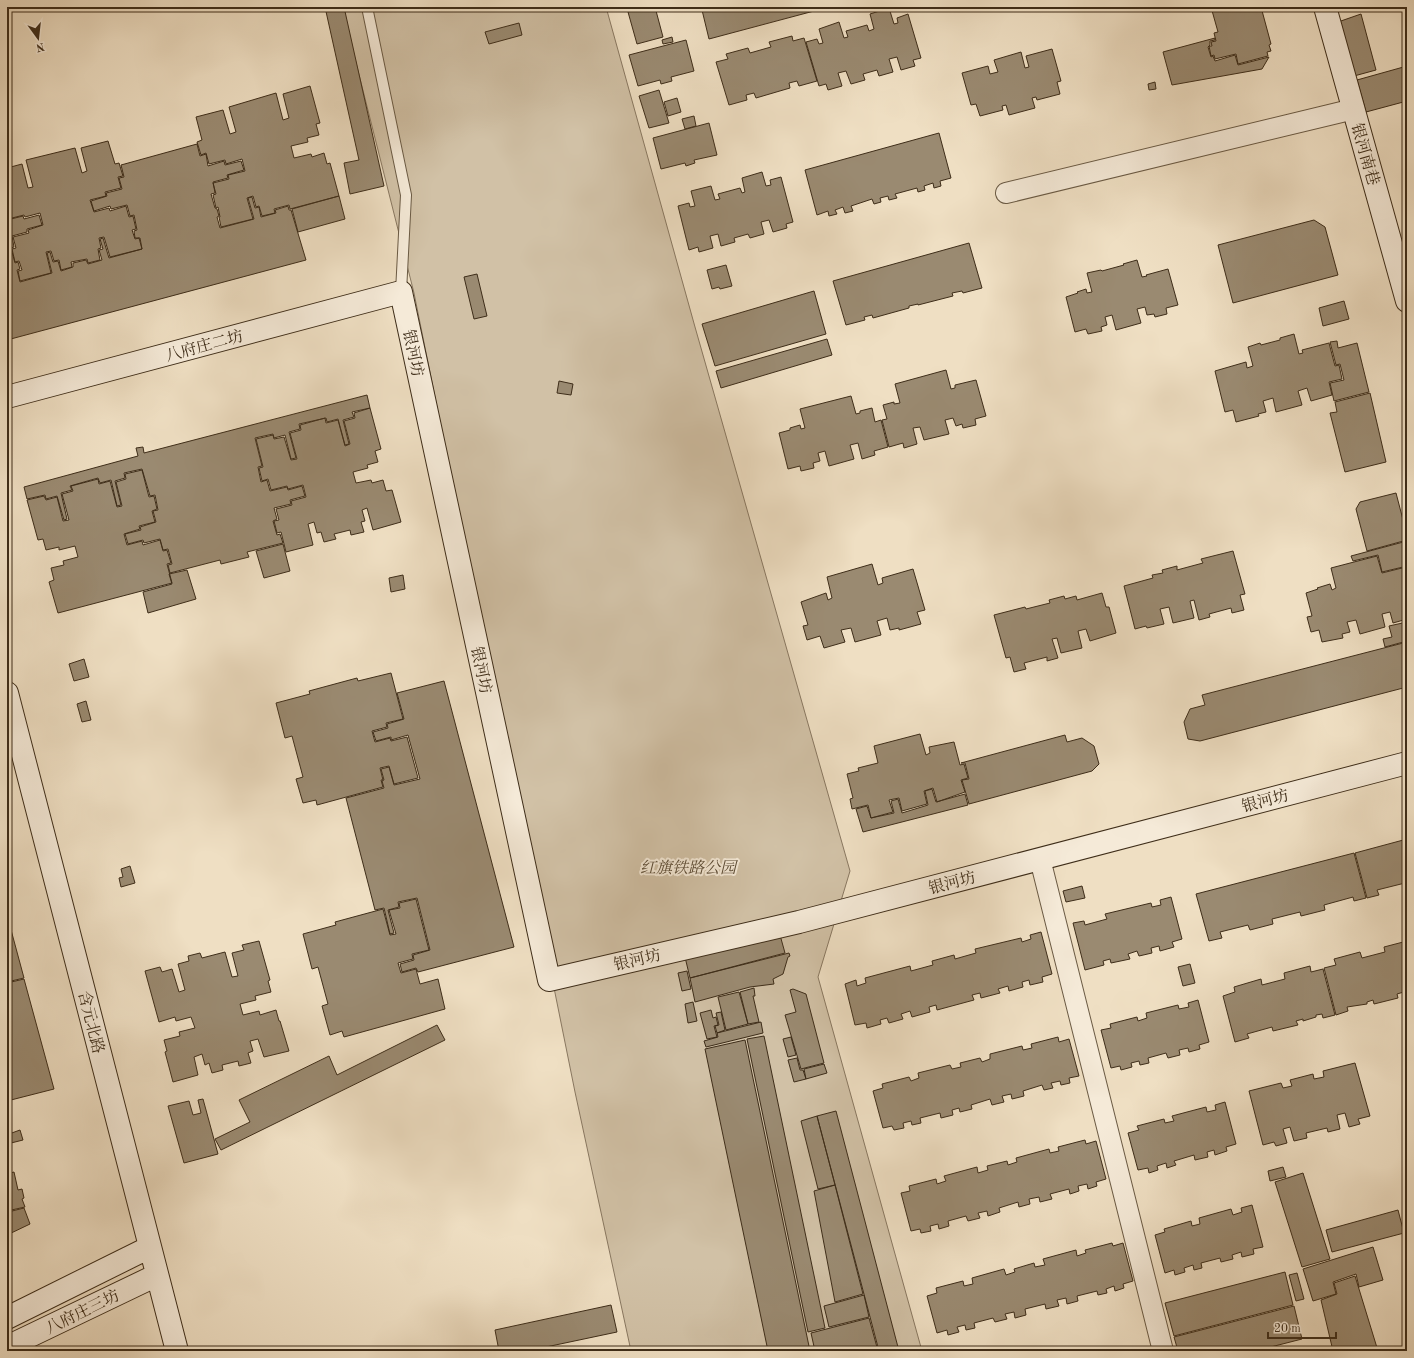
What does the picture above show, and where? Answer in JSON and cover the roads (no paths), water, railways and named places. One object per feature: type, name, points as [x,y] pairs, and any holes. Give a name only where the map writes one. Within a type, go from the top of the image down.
[{"type":"street","name":"银河南巷","points":[[1325,7],[1407,301]]},
{"type":"street","points":[[1006,193],[1354,109]]},
{"type":"street","name":"八府庄二坊","points":[[7,397],[400,292]]},
{"type":"street","name":"银河坊","points":[[400,292],[549,980],[798,922],[1407,763]]},
{"type":"street","name":"含元北路","points":[[7,693],[177,1351]]},
{"type":"street","points":[[1040,859],[1163,1351]]},
{"type":"street","name":"八府庄三坊","points":[[7,1318],[150,1247]]},
{"type":"street","name":"八府庄三坊","points":[[7,1347],[157,1276]]},
{"type":"lane","points":[[367,7],[406,195],[400,292]]},
{"type":"park label","name":"红旗铁路公园","points":[[688,867]]}]
